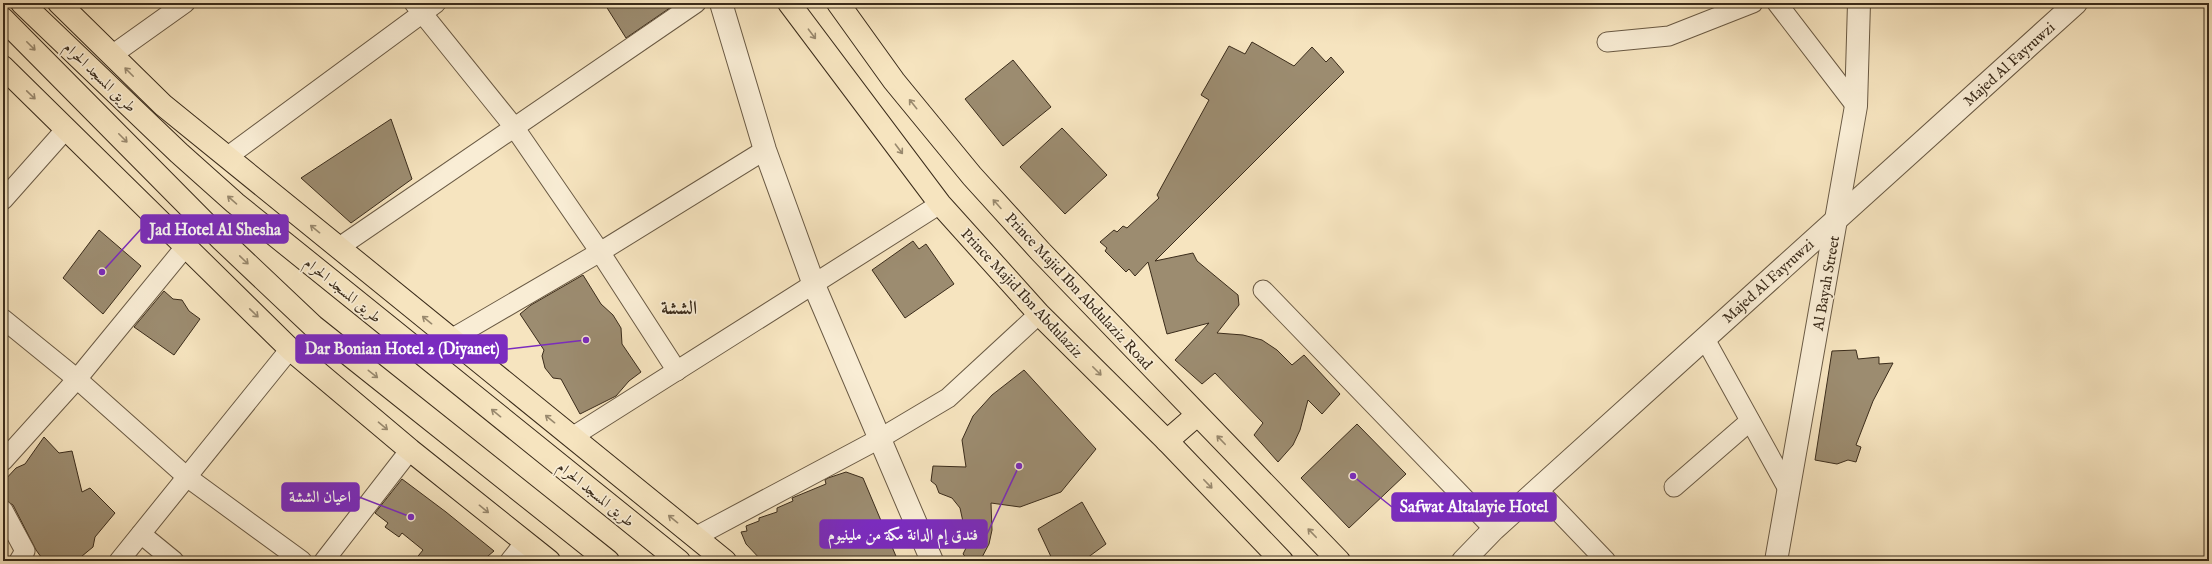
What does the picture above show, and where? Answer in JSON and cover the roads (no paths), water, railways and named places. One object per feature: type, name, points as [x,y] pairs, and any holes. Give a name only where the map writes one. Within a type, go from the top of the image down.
[{"type":"main road","name":"طريق المسجد الحرام","points":[[22,3],[179,153],[235,203],[679,561]]},
{"type":"main road","points":[[59,3],[156,99],[725,561]]},
{"type":"main road","name":"Prince Majid Ibn Abdulaziz","points":[[789,3],[940,204],[1039,314],[1168,441],[1282,561]]},
{"type":"main road","name":"Prince Majid Ibn Abdulaziz Road","points":[[838,3],[894,81],[972,176],[1197,415],[1340,561]]},
{"type":"main road","name":"طريق المسجد الحرام","points":[[3,19],[184,200],[313,326],[608,561]]},
{"type":"main road","points":[[3,67],[290,349],[410,450],[549,561]]},
{"type":"main road","points":[[156,99],[179,153]]},
{"type":"main road","points":[[120,182],[184,200]]},
{"type":"main road","points":[[1168,441],[1197,415]]},
{"type":"main road","points":[[570,473],[590,452]]},
{"type":"street","points":[[112,55],[185,3]]},
{"type":"street","points":[[338,248],[696,3]]},
{"type":"street","points":[[721,3],[765,150],[814,285],[932,561]]},
{"type":"street","points":[[1607,42],[1669,36],[1752,3]]},
{"type":"street","points":[[1777,3],[1856,106]]},
{"type":"street","name":"Al Bayah Street","points":[[1776,561],[1838,218],[1856,106],[1859,3]]},
{"type":"street","name":"Majed Al Fayruwzi","points":[[1462,561],[1494,529],[2076,3]]},
{"type":"street","points":[[226,157],[423,7],[514,128],[600,252],[677,371]]},
{"type":"street","points":[[3,200],[66,129]]},
{"type":"street","points":[[451,339],[600,252],[765,150]]},
{"type":"street","points":[[572,437],[940,204]]},
{"type":"street","points":[[3,461],[77,379],[186,246]]},
{"type":"street","points":[[1263,290],[1494,529]]},
{"type":"street","points":[[695,537],[879,439],[948,398],[1039,314]]},
{"type":"street","points":[[3,319],[77,379],[187,477],[302,561]]},
{"type":"street","points":[[1705,339],[1789,490]]},
{"type":"street","points":[[119,561],[290,349]]},
{"type":"street","points":[[1674,487],[1750,421]]},
{"type":"street","points":[[324,561],[410,450]]},
{"type":"street","points":[[1538,490],[1606,561]]},
{"type":"street","points":[[3,510],[25,551],[19,561]]},
{"type":"street","points":[[141,534],[174,561]]},
{"type":"street","points":[[510,561],[525,542]]},
{"type":"place","name":"Jad Hotel Al Shesha","points":[[102,272]]},
{"type":"place","name":"Dar Bonian Hotel 2 (Diyanet)","points":[[586,340]]},
{"type":"place","name":"فندق إم الدانة مكة من ملينيوم","points":[[1019,466]]},
{"type":"place","name":"Safwat Altalayie Hotel","points":[[1353,476]]},
{"type":"place","name":"اعيان الششة","points":[[411,517]]},
{"type":"district","name":"الششة","points":[[679,307]]}]
